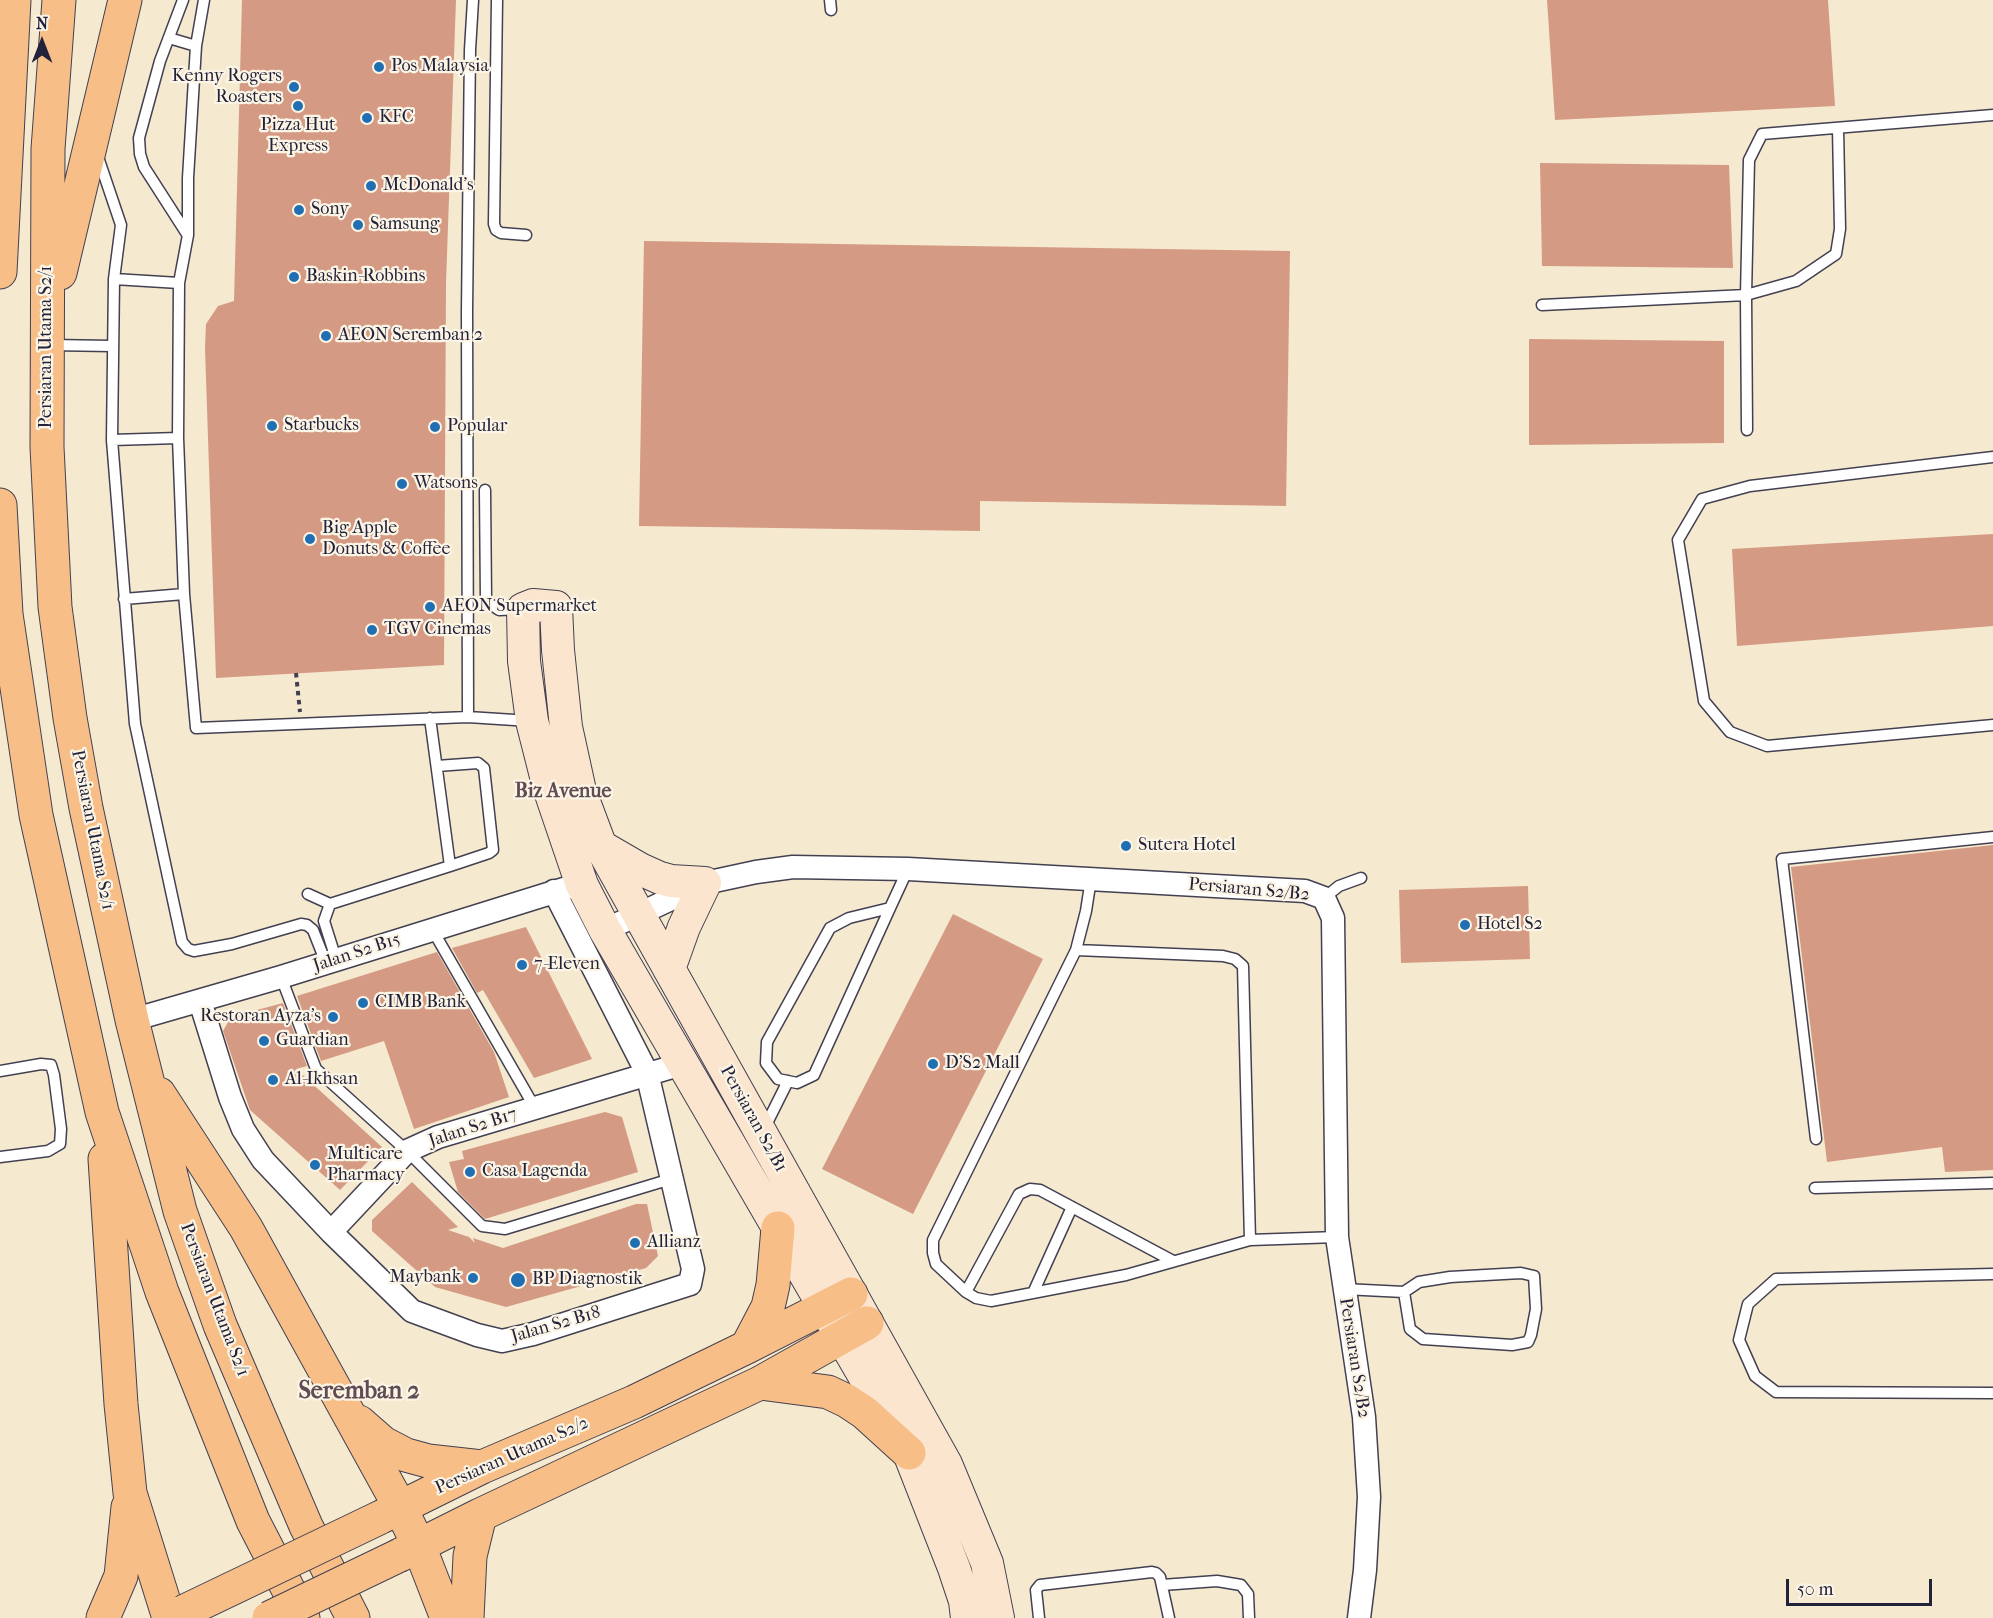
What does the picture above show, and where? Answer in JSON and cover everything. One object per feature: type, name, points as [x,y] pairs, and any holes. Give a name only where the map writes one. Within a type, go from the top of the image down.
[{"type":"main road","points":[[0,272],[14,0]]},
{"type":"main road","name":"Persiaran Utama S2/1","points":[[59,0],[48,149],[47,447],[55,607],[70,718],[86,808],[132,1020],[180,1211],[220,1324],[306,1526],[353,1618]]},
{"type":"main road","points":[[47,335],[125,0]]},
{"type":"main road","points":[[0,505],[6,614],[36,815],[102,1112],[162,1292],[253,1521],[303,1618]]},
{"type":"main road","points":[[145,1072],[246,1228],[348,1413],[389,1512],[447,1618]]},
{"type":"main road","points":[[102,1112],[121,1404],[130,1493],[121,1576],[103,1618]]},
{"type":"main road","points":[[747,1347],[768,1307],[773,1285],[778,1228]]},
{"type":"main road","name":"Persiaran Utama S2/2","points":[[175,1616],[482,1467],[634,1402],[838,1301]]},
{"type":"main road","points":[[269,1618],[480,1515],[760,1383],[854,1330]]},
{"type":"main road","points":[[760,1383],[828,1392],[865,1413],[909,1453]]},
{"type":"main road","points":[[348,1413],[383,1443],[406,1455],[428,1461],[482,1467]]},
{"type":"main road","points":[[130,1493],[175,1616]]},
{"type":"main road","points":[[467,1618],[470,1556],[480,1515]]},
{"type":"street","name":"Persiaran S2/B1","points":[[838,1301],[778,1228],[605,930],[568,888],[549,788],[532,721],[524,662],[523,609],[533,605],[556,607],[566,727],[580,791],[601,847],[761,1134],[838,1301],[854,1330],[909,1453],[954,1568],[965,1601],[967,1618]]},
{"type":"street","points":[[601,847],[660,878],[705,884],[684,927],[669,969]]},
{"type":"street","name":"Persiaran S2/B2","points":[[605,930],[705,884],[756,872],[793,867],[908,869],[1305,891],[1324,898],[1333,918],[1337,1237],[1364,1417],[1369,1497],[1365,1570],[1359,1618]]},
{"type":"street","name":"Jalan S2 B15","points":[[132,1020],[281,977],[568,888]]},
{"type":"street","name":"Jalan S2 B18","points":[[200,1001],[230,1097],[243,1129],[263,1160],[330,1232],[412,1311],[477,1335],[502,1341],[533,1334],[690,1284],[693,1269],[647,1073],[568,888]]},
{"type":"street","name":"Jalan S2 B17","points":[[330,1232],[407,1151],[438,1137],[682,1064]]},
{"type":"street","name":"Persiaran S2/B1","points":[[854,1330],[946,1464],[987,1563],[998,1618]]},
{"type":"lane","points":[[183,0],[160,61],[139,138],[140,154],[144,166],[188,234]]},
{"type":"lane","points":[[204,0],[196,46],[188,178],[188,234],[179,283],[178,438],[184,594],[196,728],[468,717],[532,721]]},
{"type":"lane","points":[[468,717],[467,287],[470,50],[473,0]]},
{"type":"lane","points":[[497,0],[494,224],[496,230],[501,233],[526,236]]},
{"type":"lane","points":[[169,38],[196,46]]},
{"type":"lane","points":[[1747,430],[1746,295],[1749,160],[1762,134],[1993,115]]},
{"type":"lane","points":[[1542,305],[1746,295],[1796,281],[1836,254],[1840,229],[1838,128]]},
{"type":"lane","points":[[92,140],[121,225],[114,279],[112,440],[135,724],[182,942],[188,949],[194,951],[232,944],[301,924],[313,930],[331,961]]},
{"type":"lane","points":[[114,279],[179,283]]},
{"type":"lane","points":[[47,335],[112,346]]},
{"type":"lane","points":[[112,440],[178,438]]},
{"type":"lane","points":[[1993,457],[1750,486],[1712,496],[1702,499],[1678,540],[1704,701],[1730,732],[1767,746],[1993,725]]},
{"type":"lane","points":[[485,490],[486,601],[499,610],[523,609]]},
{"type":"lane","points":[[124,599],[184,594]]},
{"type":"lane","points":[[430,718],[450,866]]},
{"type":"lane","points":[[308,894],[330,904],[489,854],[492,850],[484,768],[478,763],[437,766]]},
{"type":"lane","points":[[1816,1139],[1782,859],[1993,837]]},
{"type":"lane","points":[[890,908],[849,918],[830,928],[767,1042],[766,1063],[778,1079],[797,1083],[814,1074],[908,869]]},
{"type":"lane","points":[[1324,898],[1340,886],[1361,878]]},
{"type":"lane","points":[[1091,879],[1076,950],[933,1240],[936,1264],[966,1292],[976,1298],[991,1301],[1126,1275],[1250,1240],[1337,1237]]},
{"type":"lane","points":[[330,904],[324,921],[331,961]]},
{"type":"lane","points":[[432,929],[535,1108]]},
{"type":"lane","points":[[1076,950],[1223,956],[1243,966],[1250,1240]]},
{"type":"lane","points":[[281,977],[316,1069],[407,1151],[482,1226],[505,1229],[671,1179]]},
{"type":"lane","points":[[0,1071],[41,1064],[51,1065],[61,1129],[60,1144],[48,1150],[0,1157]]},
{"type":"lane","points":[[761,1134],[788,1081]]},
{"type":"lane","points":[[1815,1188],[1993,1183]]},
{"type":"lane","points":[[966,1292],[1019,1194],[1030,1189],[1040,1190],[1173,1261]]},
{"type":"lane","points":[[1033,1293],[1072,1207]]},
{"type":"lane","points":[[1344,1289],[1404,1292],[1419,1282],[1450,1277],[1521,1273],[1534,1276],[1536,1309],[1531,1335],[1528,1342],[1512,1345],[1423,1339],[1410,1329],[1404,1292]]},
{"type":"lane","points":[[1993,1274],[1776,1279],[1748,1304],[1739,1340],[1755,1376],[1776,1392],[1993,1394]]},
{"type":"lane","points":[[1039,1618],[1036,1590],[1040,1585],[1152,1572],[1160,1576],[1169,1618]]},
{"type":"lane","points":[[1162,1585],[1217,1581],[1241,1585],[1248,1594],[1249,1618]]},
{"type":"path","points":[[296,673],[301,725]]},
{"type":"building","name":"AEON Seremban 2","points":[[242,0],[456,0],[446,283],[444,665],[216,678],[205,348],[206,324],[218,306],[234,301]]},
{"type":"building","points":[[1547,0],[1828,0],[1835,106],[1555,120]]},
{"type":"building","points":[[1540,163],[1729,165],[1733,268],[1542,266]]},
{"type":"building","points":[[644,241],[1290,251],[1286,506],[980,501],[980,531],[639,526]]},
{"type":"building","points":[[1529,339],[1724,341],[1724,443],[1529,445]]},
{"type":"building","points":[[1993,534],[1993,626],[1737,646],[1732,549]]},
{"type":"building","points":[[1993,845],[1993,1170],[1945,1172],[1942,1147],[1827,1162],[1791,867]]},
{"type":"building","name":"Hotel S2","points":[[1528,886],[1530,959],[1401,963],[1399,890]]},
{"type":"building","name":"D'S2 Mall","points":[[953,914],[1043,959],[913,1214],[822,1169]]},
{"type":"building","points":[[526,927],[592,1059],[534,1078],[483,990],[477,993],[452,948]]},
{"type":"building","points":[[437,952],[494,1052],[509,1097],[414,1129],[384,1041],[321,1061],[297,996]]},
{"type":"building","points":[[283,1003],[307,1066],[296,1069],[382,1147],[340,1190],[250,1110],[223,1031],[231,1017]]},
{"type":"building","points":[[605,1112],[622,1117],[638,1172],[485,1219],[458,1192],[449,1162],[464,1159],[462,1151]]},
{"type":"building","points":[[412,1182],[458,1227],[448,1230],[469,1237],[475,1243],[473,1238],[503,1248],[636,1204],[647,1204],[658,1256],[646,1268],[506,1307],[435,1287],[372,1231],[372,1220]]},
{"type":"place","name":"Pos Malaysia","points":[[379,67]]},
{"type":"place","name":"Kenny Rogers Roasters","points":[[294,87]]},
{"type":"place","name":"Pizza Hut Express","points":[[298,106]]},
{"type":"place","name":"KFC","points":[[367,118]]},
{"type":"place","name":"McDonald's","points":[[371,186]]},
{"type":"place","name":"Sony","points":[[299,210]]},
{"type":"place","name":"Samsung","points":[[358,225]]},
{"type":"place","name":"Baskin-Robbins","points":[[294,277]]},
{"type":"place","name":"AEON Seremban 2","points":[[326,336]]},
{"type":"place","name":"Starbucks","points":[[272,426]]},
{"type":"place","name":"Popular","points":[[435,427]]},
{"type":"place","name":"Watsons","points":[[402,484]]},
{"type":"place","name":"Big Apple Donuts & Coffee","points":[[310,539]]},
{"type":"place","name":"AEON Supermarket","points":[[430,607]]},
{"type":"place","name":"TGV Cinemas","points":[[372,630]]},
{"type":"place","name":"Sutera Hotel","points":[[1126,846]]},
{"type":"place","name":"Hotel S2","points":[[1465,925]]},
{"type":"place","name":"7-Eleven","points":[[522,965]]},
{"type":"place","name":"CIMB Bank","points":[[363,1003]]},
{"type":"place","name":"Restoran Ayza's","points":[[333,1017]]},
{"type":"place","name":"Guardian","points":[[264,1041]]},
{"type":"place","name":"D'S2 Mall","points":[[933,1064]]},
{"type":"place","name":"Al-Ikhsan","points":[[273,1080]]},
{"type":"place","name":"Multicare Pharmacy","points":[[315,1165]]},
{"type":"place","name":"Casa Lagenda","points":[[470,1172]]},
{"type":"place","name":"Allianz","points":[[635,1243]]},
{"type":"place","name":"Maybank","points":[[473,1278]]},
{"type":"place","name":"BP Diagnostik","points":[[518,1280]]},
{"type":"district","name":"Biz Avenue","points":[[563,792]]},
{"type":"district","name":"Seremban 2","points":[[359,1392]]}]
